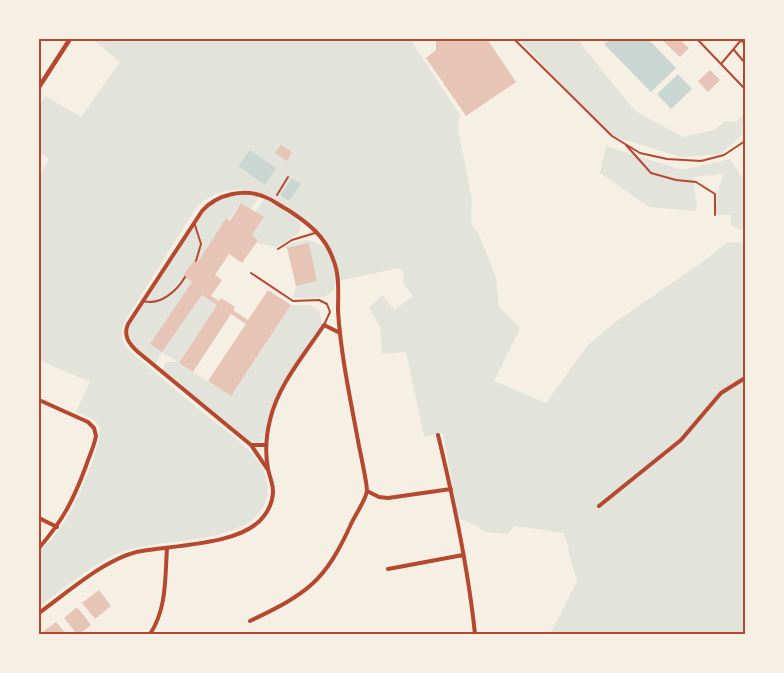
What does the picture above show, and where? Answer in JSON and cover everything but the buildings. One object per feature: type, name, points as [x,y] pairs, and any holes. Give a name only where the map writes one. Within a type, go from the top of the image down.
[{"type":"street","points":[[39,87],[70,39]]},
{"type":"street","points":[[250,621],[289,602],[318,580],[329,567],[337,553],[367,491],[340,333],[335,264],[326,244],[318,232],[308,223],[265,197],[250,194],[226,196],[209,204],[194,222],[127,327],[126,333],[130,345],[251,445],[268,470]]},
{"type":"street","points":[[39,613],[104,566],[126,554],[219,540],[243,532],[255,525],[264,516],[271,503],[273,486],[268,470],[266,445],[270,420],[275,405],[286,383],[324,324],[340,333]]},
{"type":"street","points":[[599,506],[681,440],[720,393],[745,378]]},
{"type":"street","points":[[39,400],[88,422],[94,428],[96,436],[80,483],[57,527],[39,548]]},
{"type":"street","points":[[438,435],[451,489],[471,598],[475,634]]},
{"type":"street","points":[[251,445],[266,445]]},
{"type":"street","points":[[367,491],[378,497],[388,498],[451,489]]},
{"type":"street","points":[[39,518],[57,527]]},
{"type":"street","points":[[150,634],[155,627],[163,606],[167,548]]},
{"type":"street","points":[[388,569],[463,555]]},
{"type":"lane","points":[[514,39],[612,136],[640,153],[667,159],[702,162],[724,155],[745,141]]},
{"type":"lane","points":[[697,39],[745,89]]},
{"type":"lane","points":[[721,64],[742,39],[745,44]]},
{"type":"lane","points":[[734,50],[745,63]]},
{"type":"lane","points":[[624,143],[651,173],[676,180],[696,182],[715,194],[715,215]]},
{"type":"lane","points":[[194,222],[201,244],[196,262]]},
{"type":"lane","points":[[278,249],[292,240],[318,232]]},
{"type":"lane","points":[[251,274],[293,301],[319,300],[327,304],[330,312],[324,324]]},
{"type":"lane","points":[[143,301],[150,303],[163,299],[186,278]]},
{"type":"path","points":[[273,201],[288,177]]},
{"type":"shaded area","points":[[92,39],[410,39],[460,115],[458,129],[472,200],[472,224],[479,235],[496,277],[499,307],[520,328],[494,381],[546,403],[588,345],[614,323],[708,258],[727,242],[745,243],[745,634],[550,634],[577,582],[564,533],[515,526],[507,534],[485,532],[474,524],[459,519],[443,433],[424,437],[406,352],[382,354],[380,327],[369,308],[382,295],[395,310],[413,296],[403,283],[404,273],[399,268],[338,281],[338,275],[327,246],[314,227],[274,200],[248,190],[229,190],[211,196],[197,207],[127,317],[123,326],[122,339],[130,351],[236,438],[258,461],[263,469],[267,485],[267,495],[260,511],[247,523],[228,531],[207,537],[124,551],[102,561],[39,607],[39,553],[61,527],[74,504],[88,474],[100,434],[99,426],[95,421],[76,412],[90,382],[39,360],[39,176],[49,159],[39,152],[39,105],[45,96],[81,117],[120,62]]},
{"type":"shaded area","points":[[519,39],[577,39],[635,111],[683,137],[714,130],[725,121],[736,122],[745,113],[745,132],[721,154],[681,157],[609,135]]},
{"type":"shaded area","points":[[610,39],[648,39],[676,68],[651,92],[604,44]]},
{"type":"shaded area","points":[[678,74],[692,89],[671,109],[657,94]]},
{"type":"shaded area","points":[[606,146],[682,170],[730,159],[743,179],[745,178],[745,229],[740,230],[731,225],[731,215],[715,215],[717,196],[723,174],[693,177],[697,208],[694,211],[649,207],[600,173]]},
{"type":"shaded area","points":[[250,150],[276,168],[265,185],[238,166]]},
{"type":"shaded area","points":[[292,178],[301,184],[289,201],[280,195]]},
{"type":"shaded area","points":[[245,194],[259,197],[251,209],[241,203],[198,262],[193,260],[183,275],[192,282],[155,366],[136,349],[130,339],[129,326],[204,211],[218,200],[228,197]]},
{"type":"shaded area","points":[[265,199],[296,218],[301,225],[299,233],[277,247],[256,243],[258,240],[252,235],[263,218],[255,212]]},
{"type":"shaded area","points":[[307,240],[324,247],[331,255],[335,267],[335,287],[332,292],[324,297],[293,297],[296,286],[317,280],[309,244],[283,248],[293,243]]},
{"type":"shaded area","points":[[202,295],[217,305],[179,363],[231,396],[291,305],[310,305],[319,311],[322,324],[272,406],[264,438],[256,443],[251,443],[161,371],[167,362],[178,362],[162,352]]}]
